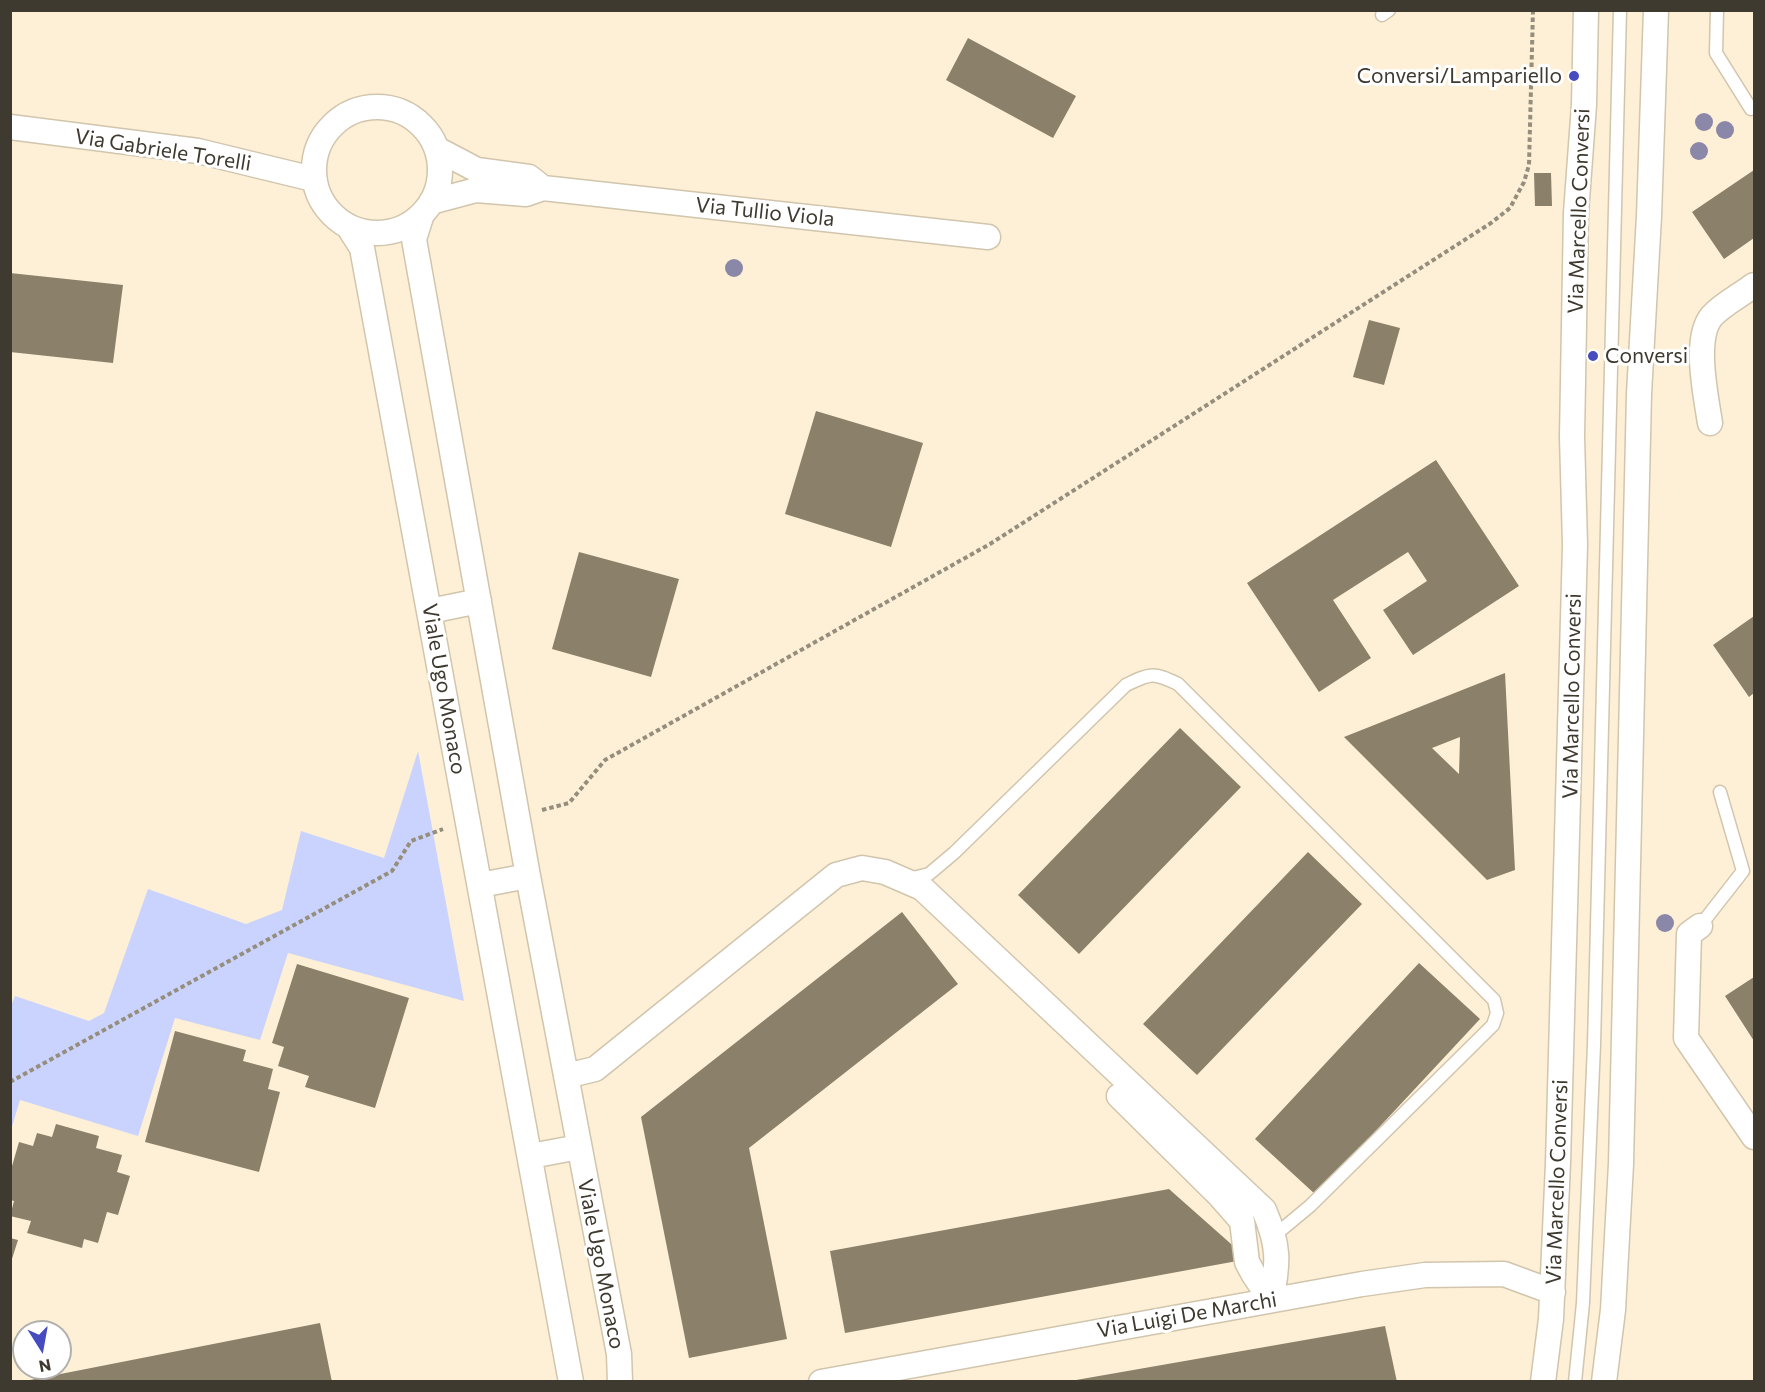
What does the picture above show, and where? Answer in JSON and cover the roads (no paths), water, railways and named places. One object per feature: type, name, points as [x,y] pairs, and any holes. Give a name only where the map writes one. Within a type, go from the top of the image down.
[{"type":"street","name":"Via Marcello Conversi","points":[[1543,1382],[1552,1292],[1558,1163],[1575,545],[1572,437],[1576,213],[1584,105],[1586,10]]},
{"type":"street","points":[[1604,1382],[1613,1310],[1621,1164],[1640,394],[1656,10]]},
{"type":"street","points":[[381,107],[399,111],[415,120],[428,133],[436,149],[440,167],[438,185],[427,208],[406,226],[387,232],[367,232],[348,226],[332,214],[320,198],[313,179],[320,142],[331,127],[345,116],[363,109],[381,107]]},
{"type":"street","name":"Via Gabriele Torelli","points":[[10,127],[198,151],[313,179]]},
{"type":"street","name":"Via Tullio Viola","points":[[436,149],[477,170],[529,177],[543,188]]},
{"type":"street","name":"Via Tullio Viola","points":[[427,208],[476,190],[526,194],[543,188],[988,237]]},
{"type":"street","name":"Viale Ugo Monaco","points":[[427,208],[414,239],[528,876],[619,1354],[620,1382]]},
{"type":"street","name":"Viale Ugo Monaco","points":[[348,226],[362,248],[571,1382]]},
{"type":"street","points":[[1710,423],[1702,359],[1706,329],[1710,318],[1718,310],[1755,285]]},
{"type":"street","points":[[430,611],[479,601]]},
{"type":"street","points":[[566,1076],[595,1069],[836,875],[861,868],[885,872],[922,888],[1264,1210],[1275,1235],[1278,1268],[1271,1300]]},
{"type":"street","points":[[480,885],[528,876]]},
{"type":"street","points":[[905,880],[912,891],[1220,1196],[1242,1221],[1247,1262],[1271,1300]]},
{"type":"street","points":[[1700,926],[1689,934],[1686,1038],[1755,1137]]},
{"type":"street","points":[[531,1156],[579,1146]]},
{"type":"street","name":"Via Luigi De Marchi","points":[[821,1382],[901,1373],[1271,1300],[1425,1275],[1504,1274],[1552,1292]]},
{"type":"lane","name":"Via Marcello Conversi","points":[[1575,1382],[1583,1303],[1594,1045],[1620,10]]},
{"type":"lane","points":[[1717,10],[1716,53],[1751,109],[1755,107]]},
{"type":"lane","points":[[905,880],[929,873],[954,853],[1126,685],[1145,676],[1158,675],[1178,684],[1494,1000],[1497,1013],[1492,1025],[1476,1042],[1310,1206],[1275,1235]]},
{"type":"lane","points":[[1700,926],[1743,871],[1720,792]]},
{"type":"place","name":"Conversi/Lampariello","points":[[1574,76]]},
{"type":"place","name":"Conversi","points":[[1593,356]]}]
